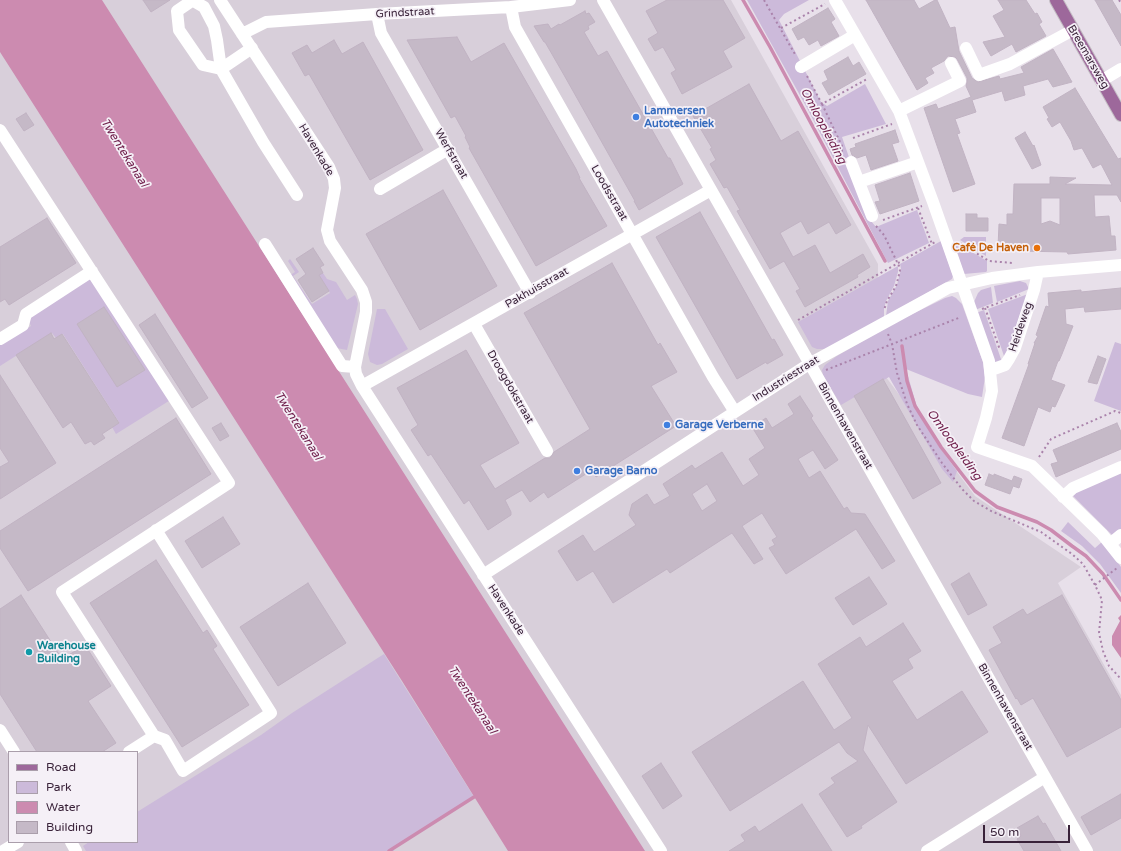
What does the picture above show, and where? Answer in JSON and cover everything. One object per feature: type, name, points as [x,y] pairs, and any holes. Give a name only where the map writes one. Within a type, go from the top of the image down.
[{"type":"main road","name":"Breemarsweg","points":[[1056,0],[1121,114]]},
{"type":"street","points":[[252,48],[221,69],[203,65],[179,30],[177,11],[193,0],[204,7],[214,26],[218,40],[221,69],[263,142],[297,195]]},
{"type":"street","name":"Havenkade","points":[[220,0],[329,167],[334,179],[335,188],[327,230],[330,241],[362,290],[366,302],[366,312],[355,367],[356,374],[362,386],[661,851]]},
{"type":"street","name":"Grindstraat","points":[[242,34],[266,22],[377,14],[511,7],[570,0]]},
{"type":"street","name":"Binnenhavenstraat","points":[[603,0],[1087,851]]},
{"type":"street","points":[[830,2],[856,35],[901,116],[933,202],[991,370],[992,391],[977,447],[1032,466],[1102,534],[1121,558]]},
{"type":"street","name":"Loodsstraat","points":[[511,7],[515,27],[713,378],[735,412]]},
{"type":"street","name":"Werfstraat","points":[[377,14],[381,33],[530,292]]},
{"type":"street","points":[[966,48],[979,75],[1010,64],[1073,30]]},
{"type":"street","points":[[801,66],[856,35]]},
{"type":"street","points":[[901,116],[960,82],[951,63]]},
{"type":"street","points":[[1102,81],[1121,70]]},
{"type":"street","points":[[0,130],[229,483],[156,530],[62,592],[154,736],[165,740],[183,771],[271,713],[156,530]]},
{"type":"street","points":[[380,189],[448,149]]},
{"type":"street","points":[[851,162],[877,218]]},
{"type":"street","points":[[859,182],[918,162]]},
{"type":"street","name":"Pakhuisstraat","points":[[362,386],[711,190]]},
{"type":"street","points":[[265,244],[342,366],[355,367]]},
{"type":"street","name":"Industriestraat","points":[[483,575],[735,412],[812,369],[885,323],[948,288],[992,278],[1038,272],[1121,265]]},
{"type":"street","points":[[0,339],[23,325],[26,314],[92,271]]},
{"type":"street","name":"Heideweg","points":[[991,370],[1005,365],[1010,359],[1034,290],[1038,272]]},
{"type":"street","name":"Droogdokstraat","points":[[474,324],[546,451]]},
{"type":"street","points":[[1063,497],[1072,488],[1121,467]]},
{"type":"street","points":[[1110,544],[1121,535]]},
{"type":"street","points":[[0,730],[13,751]]},
{"type":"street","points":[[131,751],[154,736]]},
{"type":"street","points":[[927,851],[1045,777]]},
{"type":"street","points":[[4,851],[16,843]]},
{"type":"path","points":[[764,0],[781,28],[822,104],[878,73]]},
{"type":"path","points":[[781,28],[830,2]]},
{"type":"path","points":[[853,138],[901,116]]},
{"type":"path","points":[[877,218],[918,208],[933,202]]},
{"type":"path","points":[[918,208],[932,244]]},
{"type":"path","points":[[788,326],[945,237],[955,240],[989,261],[1011,262],[1018,264]]},
{"type":"path","points":[[812,369],[892,344],[1034,290]]},
{"type":"path","points":[[985,308],[1005,365]]},
{"type":"path","points":[[885,323],[892,344],[897,373],[907,404],[916,425],[942,463],[962,488],[974,501],[991,511],[1041,532],[1059,544],[1083,564],[1102,600],[1100,633],[1103,651],[1109,666],[1121,679]]},
{"type":"path","points":[[1032,466],[1051,439],[1114,411],[1121,413]]},
{"type":"path","points":[[1095,585],[1111,573]]},
{"type":"shaded area","name":"Twentekanaal","points":[[0,0],[731,0],[878,264],[877,365],[975,496],[1081,567],[1058,583],[1121,695],[1121,851],[0,851]]},
{"type":"green space","points":[[747,0],[809,0],[784,14],[779,20],[821,102],[827,106],[865,84],[886,124],[842,137],[871,221],[876,227],[917,210],[929,243],[888,263],[807,108]]},
{"type":"green space","points":[[964,237],[986,237],[986,256],[960,240]]},
{"type":"green space","points":[[941,241],[953,276],[952,279],[886,316],[888,301],[897,285],[901,269],[900,264]]},
{"type":"green space","points":[[953,242],[987,261],[987,271],[964,274]]},
{"type":"green space","points":[[290,259],[299,272],[293,276],[312,304],[330,293],[319,275],[323,273],[327,279],[336,282],[347,300],[355,295],[358,304],[347,350],[331,347],[287,277],[295,272],[288,261]]},
{"type":"green space","points":[[898,266],[894,286],[886,301],[884,317],[826,349],[817,349],[812,347],[798,322]]},
{"type":"green space","points":[[91,278],[172,399],[116,434],[112,427],[119,422],[63,334],[56,338],[52,333],[0,366],[0,345],[31,326],[27,318]]},
{"type":"green space","points":[[1020,281],[1026,283],[1029,289],[997,302],[994,286]]},
{"type":"green space","points":[[991,287],[993,303],[975,310],[974,302],[978,293],[981,290]]},
{"type":"green space","points":[[1028,294],[1005,359],[988,309]]},
{"type":"green space","points":[[952,296],[962,304],[983,362],[985,377],[982,397],[968,394],[906,369],[916,404],[927,426],[938,445],[957,471],[953,482],[942,469],[889,377],[841,405],[823,375],[822,370],[825,365],[837,356],[898,321]]},
{"type":"green space","points":[[377,309],[385,309],[408,349],[382,364],[377,365],[370,362],[368,354]]},
{"type":"green space","points":[[984,310],[1002,362],[995,362],[992,359],[976,313]]},
{"type":"green space","points":[[1115,342],[1121,344],[1121,411],[1094,401]]},
{"type":"green space","points":[[1121,471],[1121,531],[1113,536],[1073,496],[1073,493]]},
{"type":"green space","points":[[1068,522],[1095,548],[1103,541],[1121,567],[1121,593],[1100,564],[1082,546],[1061,531]]},
{"type":"green space","points":[[384,654],[474,797],[393,849],[394,851],[86,851],[83,846],[88,843],[138,843],[138,811],[261,735],[292,713]]},
{"type":"water","points":[[0,0],[102,0],[645,851],[508,851],[402,681],[0,52]]},
{"type":"water","points":[[1121,615],[1121,658],[1112,645],[1112,636],[1120,621],[1118,618]]},
{"type":"building","points":[[143,0],[170,0],[151,12]]},
{"type":"building","points":[[667,0],[723,0],[745,38],[723,51],[732,67],[682,94],[671,73],[676,70],[663,47],[655,51],[648,39],[658,33],[646,11]]},
{"type":"building","points":[[866,0],[914,0],[919,9],[937,0],[950,28],[955,27],[959,51],[972,78],[978,82],[999,76],[1000,79],[1024,73],[1021,67],[1053,49],[1072,82],[1053,87],[1048,79],[1023,86],[1025,95],[1005,101],[1002,91],[972,100],[976,112],[955,119],[960,133],[957,134],[975,184],[953,192],[924,108],[936,104],[938,109],[971,97],[966,86],[967,78],[957,59],[955,57],[948,56],[944,61],[931,68],[934,73],[925,78],[928,83],[917,90]]},
{"type":"building","points":[[998,0],[1026,0],[1035,14],[1037,13],[1042,22],[1039,24],[1046,36],[1016,52],[1012,44],[991,56],[983,42],[1005,37],[993,16],[1004,10]]},
{"type":"building","points":[[1095,0],[1112,0],[1121,15],[1121,46]]},
{"type":"building","points":[[828,8],[835,19],[831,22],[839,36],[821,46],[818,40],[809,45],[804,37],[798,40],[792,29]]},
{"type":"building","points":[[585,11],[586,14],[589,13],[595,22],[588,26],[589,29],[584,32],[598,56],[607,51],[668,158],[670,158],[683,184],[639,210],[564,75],[534,26],[548,24],[551,29]]},
{"type":"building","points":[[457,37],[471,62],[504,43],[607,226],[536,266],[469,148],[470,147],[465,137],[466,136],[455,116],[451,118],[407,40]]},
{"type":"building","points":[[334,40],[342,54],[363,42],[423,150],[370,180],[309,74],[305,76],[292,53],[307,45],[312,53]]},
{"type":"building","points":[[848,57],[853,66],[859,62],[866,74],[829,95],[822,83],[828,80],[824,71]]},
{"type":"building","points":[[749,84],[781,141],[798,131],[851,225],[836,234],[829,222],[808,234],[801,221],[780,233],[793,257],[815,245],[830,273],[863,254],[870,267],[857,275],[858,277],[805,307],[796,291],[800,289],[784,261],[770,269],[737,211],[740,210],[727,187],[724,188],[710,164],[716,160],[710,149],[712,148],[693,116]]},
{"type":"building","points":[[1075,88],[1118,159],[1121,158],[1121,202],[1117,195],[1094,195],[1095,217],[1109,216],[1111,236],[1115,236],[1116,250],[1068,254],[1067,252],[1018,251],[1018,247],[998,247],[999,224],[1007,225],[1007,214],[1013,214],[1014,184],[1050,184],[1050,177],[1076,178],[1065,184],[1112,185],[1101,164],[1093,168],[1082,148],[1074,150],[1071,141],[1060,122],[1052,127],[1047,119],[1049,118],[1043,107]],"holes":[[[1041,198],[1060,198],[1060,225],[1050,221],[1041,224]]]},
{"type":"building","points":[[26,113],[34,125],[24,131],[16,119]]},
{"type":"building","points":[[895,130],[899,142],[892,144],[898,161],[871,170],[866,155],[857,158],[852,155],[850,149],[856,147],[855,144]]},
{"type":"building","points":[[1025,132],[1033,146],[1034,145],[1041,165],[1032,169],[1015,138]]},
{"type":"building","points":[[910,173],[919,201],[880,214],[875,202],[880,201],[875,185]]},
{"type":"building","points":[[443,190],[497,286],[420,330],[366,234]]},
{"type":"building","points":[[700,212],[772,340],[774,339],[783,355],[767,364],[766,362],[737,379],[656,237]]},
{"type":"building","points":[[966,214],[977,214],[977,218],[988,218],[988,231],[966,231]]},
{"type":"building","points":[[47,218],[76,263],[9,305],[5,299],[0,302],[0,247]]},
{"type":"building","points":[[313,248],[324,265],[320,267],[323,273],[319,275],[329,291],[312,302],[298,280],[306,274],[296,259]]},
{"type":"building","points":[[612,263],[658,345],[660,343],[677,372],[651,386],[676,426],[596,477],[592,470],[548,498],[544,492],[530,502],[522,490],[505,500],[511,515],[488,530],[469,500],[464,504],[431,454],[428,456],[411,430],[418,425],[397,388],[466,350],[519,443],[480,465],[495,489],[545,458],[550,458],[554,452],[590,429],[524,313]]},
{"type":"building","points":[[1121,288],[1121,309],[1085,312],[1084,307],[1065,309],[1066,324],[1073,326],[1051,380],[1065,385],[1055,407],[1052,406],[1050,412],[1038,407],[1024,446],[1002,438],[1029,364],[1034,343],[1038,336],[1036,335],[1046,306],[1049,307],[1048,293],[1081,290],[1081,292]]},
{"type":"building","points":[[104,307],[145,370],[117,387],[77,324]]},
{"type":"building","points":[[155,314],[208,398],[192,408],[139,325]]},
{"type":"building","points":[[51,333],[54,339],[62,334],[119,423],[102,434],[105,438],[94,445],[91,441],[85,444],[71,422],[63,428],[16,355]]},
{"type":"building","points":[[1098,356],[1106,359],[1097,384],[1088,382]]},
{"type":"building","points":[[0,375],[56,463],[0,499],[0,467],[9,462],[0,448]]},
{"type":"building","points":[[883,379],[941,483],[913,499],[854,396]]},
{"type":"building","points":[[800,396],[813,416],[811,418],[838,460],[825,469],[813,450],[798,459],[809,478],[820,471],[844,509],[847,507],[851,513],[865,514],[895,561],[882,569],[856,529],[786,574],[769,548],[775,545],[772,540],[777,537],[762,513],[742,526],[763,559],[754,564],[732,533],[670,573],[667,569],[613,603],[593,571],[577,581],[558,551],[583,535],[594,552],[636,525],[629,515],[632,504],[647,494],[654,505],[670,496],[663,484],[692,465],[695,469],[722,452],[743,486],[759,475],[749,459],[765,448],[752,427],[766,418],[772,428],[794,414],[788,404]],"holes":[[[707,484],[717,501],[702,511],[692,494]]]},
{"type":"building","points":[[176,418],[211,474],[28,591],[0,548],[0,531]]},
{"type":"building","points":[[221,423],[229,436],[220,441],[212,428]]},
{"type":"building","points":[[1117,423],[1121,432],[1121,449],[1056,477],[1051,464],[1058,462],[1053,450]]},
{"type":"building","points":[[989,474],[994,476],[994,474],[1012,481],[1014,476],[1022,479],[1019,488],[1013,486],[1010,494],[985,485]]},
{"type":"building","points":[[223,517],[240,544],[202,568],[185,541]]},
{"type":"building","points":[[156,560],[203,633],[207,630],[217,646],[213,649],[249,705],[182,747],[90,603]]},
{"type":"building","points":[[969,573],[987,605],[968,615],[951,584]]},
{"type":"building","points":[[869,577],[887,604],[853,625],[835,598]]},
{"type":"building","points":[[308,583],[346,643],[278,686],[240,627]]},
{"type":"building","name":"Warehouse Building","points":[[21,595],[62,659],[85,645],[111,686],[88,701],[116,743],[104,751],[36,751],[0,694],[0,609]]},
{"type":"building","points":[[1062,595],[1121,700],[1121,727],[1067,757],[1033,698],[1021,705],[1017,698],[1016,699],[989,650],[1002,643],[993,627],[1023,609],[1027,615]]},
{"type":"building","points":[[903,623],[921,651],[908,659],[913,668],[892,681],[917,720],[962,691],[988,732],[906,784],[868,725],[863,750],[897,802],[861,826],[862,828],[847,837],[819,794],[835,783],[831,778],[858,761],[847,753],[839,742],[730,811],[692,752],[803,681],[834,730],[852,718],[818,664],[860,637],[866,647]]},
{"type":"building","points":[[661,763],[682,796],[663,809],[642,776]]},
{"type":"building","points":[[1121,794],[1121,818],[1091,835],[1081,817]]},
{"type":"building","points":[[802,804],[832,851],[729,851],[745,841],[741,835],[755,826],[759,832]]},
{"type":"building","points":[[1038,816],[1043,824],[1045,823],[1061,851],[1024,851],[1017,839],[1021,836],[1017,828]]},
{"type":"waterway","name":"Omloopleiding","points":[[743,0],[770,47],[885,261]]},
{"type":"waterway","name":"Omloopleiding","points":[[902,346],[907,381],[915,406],[941,447],[975,491],[997,507],[1037,522],[1051,530],[1086,556],[1103,574],[1121,600]]},
{"type":"waterway","points":[[389,851],[474,797]]},
{"type":"place","name":"Lammersen Autotechniek","points":[[636,117]]},
{"type":"place","name":"Café De Haven","points":[[1037,248]]},
{"type":"place","name":"Garage Verberne","points":[[667,425]]},
{"type":"place","name":"Garage Barno","points":[[577,471]]},
{"type":"place","name":"Warehouse Building","points":[[29,652]]}]
